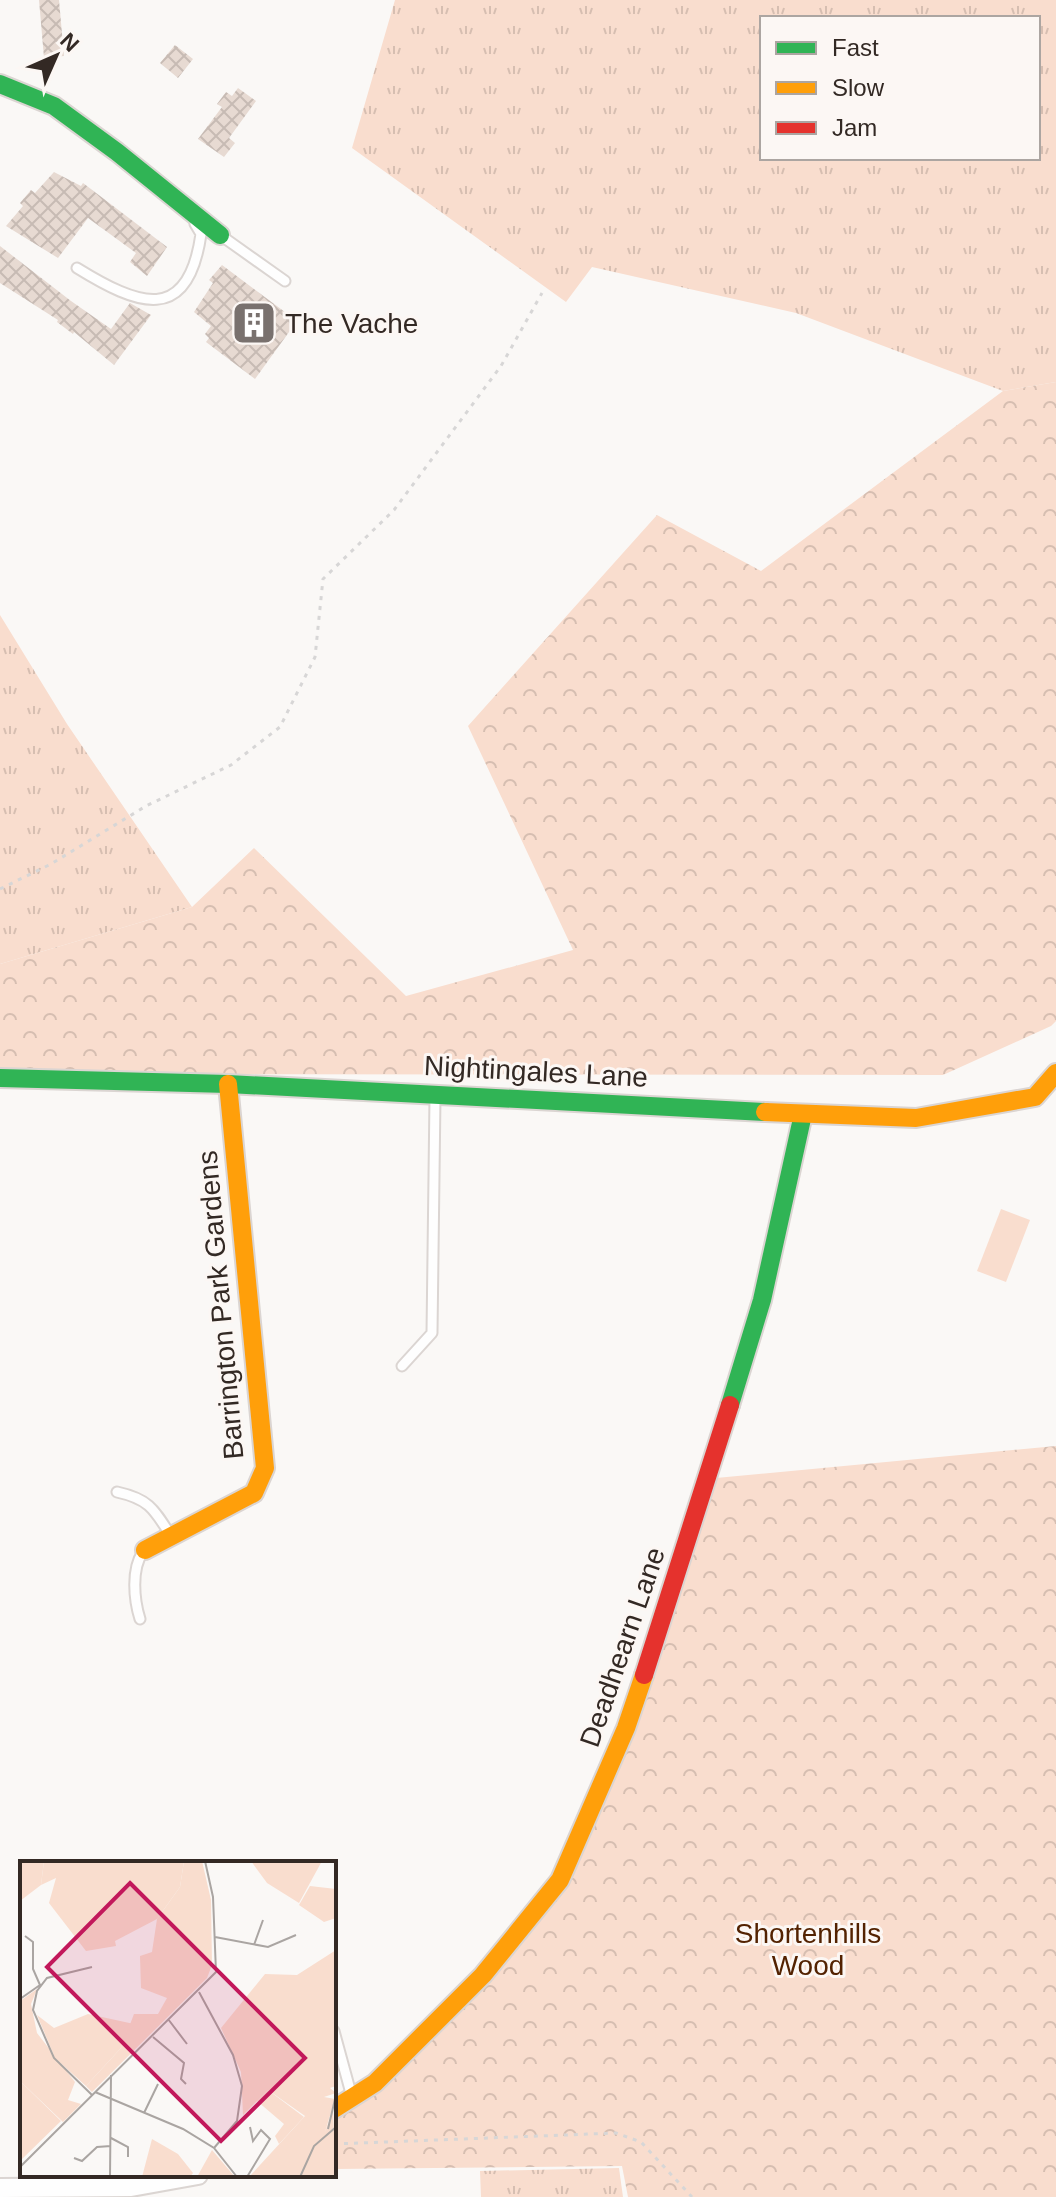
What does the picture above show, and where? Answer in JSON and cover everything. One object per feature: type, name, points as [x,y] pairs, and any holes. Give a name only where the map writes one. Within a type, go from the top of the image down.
[{"type":"street","points":[[0,84],[54,106],[220,235]]},
{"type":"street","name":"Nightingales Lane","points":[[0,1078],[435,1093],[916,1118],[1035,1097],[1056,1073]]},
{"type":"street","name":"Barrington Park Gardens","points":[[145,1550],[254,1493],[265,1468],[228,1084]]},
{"type":"street","name":"Deadhearn Lane","points":[[336,2108],[375,2083],[483,1975],[560,1880],[626,1728],[693,1527],[762,1300],[803,1114]]},
{"type":"street","points":[[0,2188],[131,2187],[187,2177]]},
{"type":"lane","points":[[77,268],[126,296],[164,300],[184,282],[198,254],[201,234],[187,210]]},
{"type":"lane","points":[[220,235],[285,281]]},
{"type":"lane","points":[[402,1366],[432,1333],[435,1093]]},
{"type":"lane","points":[[117,1492],[140,1497],[154,1509],[171,1536]]},
{"type":"lane","points":[[140,1619],[134,1600],[139,1558],[145,1550]]},
{"type":"lane","points":[[336,2038],[352,2097]]},
{"type":"path","points":[[0,889],[51,864],[146,806],[231,765],[280,727],[315,657],[323,579],[394,510],[501,366],[542,293]]},
{"type":"path","points":[[336,2144],[616,2133],[641,2142],[692,2197]]},
{"type":"green space","points":[[395,0],[1056,0],[1056,382],[1003,391],[796,313],[592,267],[566,302],[352,148]]},
{"type":"green space","points":[[1056,382],[1056,1021],[1051,1026],[943,1075],[0,1074],[0,964],[192,907],[254,848],[406,996],[573,950],[468,726],[657,515],[761,571],[1003,391]]},
{"type":"green space","points":[[0,615],[67,724],[192,907],[0,964]]},
{"type":"green space","points":[[1001,1209],[1030,1220],[1006,1282],[977,1271]]},
{"type":"green space","name":"Shortenhills Wood","points":[[1056,1446],[1056,2197],[628,2197],[622,2166],[336,2169],[336,2115],[562,1888],[716,1478]]},
{"type":"green space","points":[[619,2168],[623,2197],[481,2197],[480,2171]]},
{"type":"building","points":[[39,0],[59,0],[64,56],[44,58]]},
{"type":"building","points":[[175,45],[193,59],[178,78],[160,63]]},
{"type":"building","points":[[238,88],[256,101],[229,138],[235,143],[224,157],[198,139],[222,107],[217,104],[226,92],[232,96]]},
{"type":"building","points":[[54,172],[81,186],[83,183],[167,247],[147,276],[130,262],[136,253],[88,218],[58,258],[6,226],[23,206],[20,203],[31,190],[35,193]]},
{"type":"building","points":[[0,246],[111,329],[130,303],[151,315],[114,365],[58,320],[0,283]]},
{"type":"building","name":"The Vache","points":[[222,265],[297,321],[255,379],[206,342],[209,338],[205,334],[211,326],[194,312],[213,283],[209,280]]},
{"type":"traffic: fast","points":[[0,84],[54,106],[220,235]]},
{"type":"traffic: fast","points":[[0,1078],[228,1084],[765,1112]]},
{"type":"traffic: fast","points":[[730,1405],[762,1300],[803,1114]]},
{"type":"traffic: slow","points":[[765,1112],[916,1118],[1035,1097],[1056,1073]]},
{"type":"traffic: slow","points":[[145,1550],[254,1493],[265,1468],[228,1084]]},
{"type":"traffic: slow","points":[[336,2108],[375,2083],[483,1975],[560,1880],[626,1728],[644,1675]]},
{"type":"traffic: jam","points":[[644,1675],[730,1405]]},
{"type":"place","name":"The Vache","points":[[254,323]]}]
